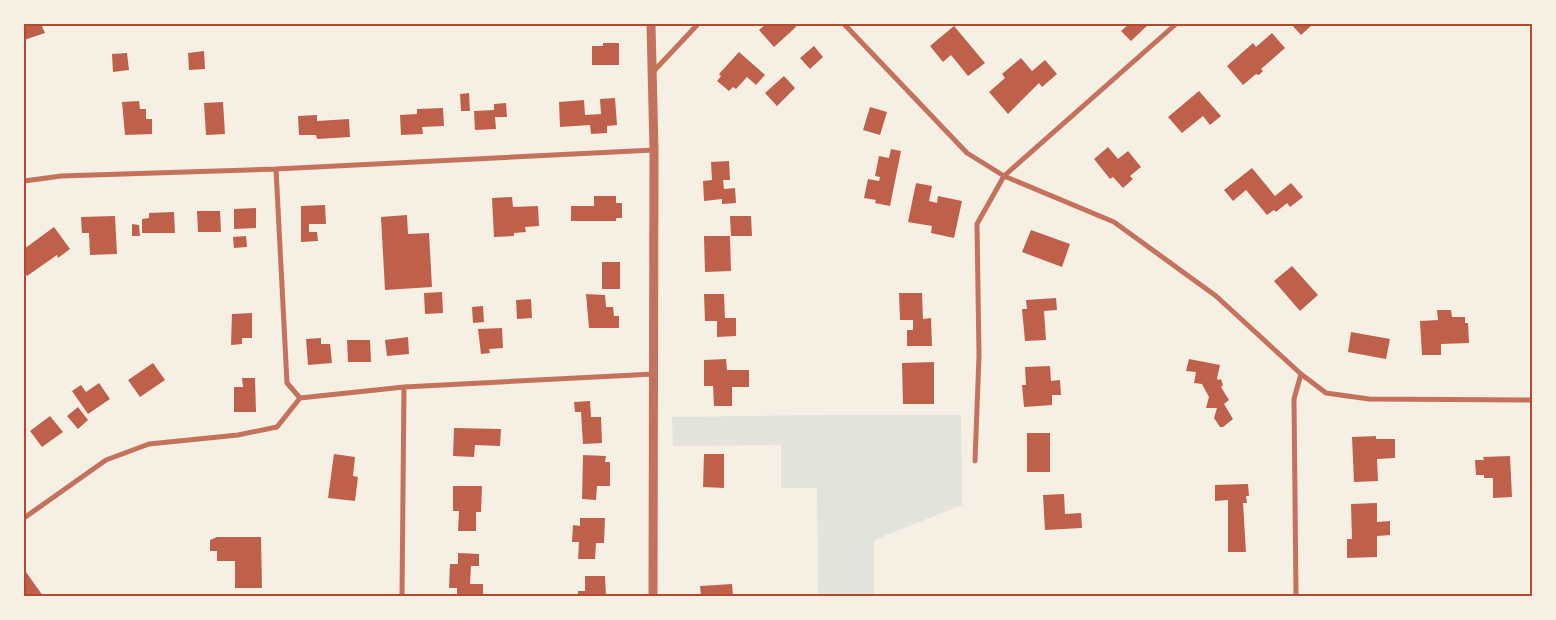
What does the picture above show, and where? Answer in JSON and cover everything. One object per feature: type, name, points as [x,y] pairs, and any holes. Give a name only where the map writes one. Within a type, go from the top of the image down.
[{"type":"street","points":[[651,24],[654,150],[653,596]]},
{"type":"street","points":[[652,73],[698,24]]},
{"type":"street","points":[[844,24],[967,153],[1004,176],[1114,222],[1216,296],[1302,374],[1326,393],[1369,399],[1532,400]]},
{"type":"street","points":[[975,461],[979,356],[977,224],[1004,176],[1176,24]]},
{"type":"street","points":[[24,181],[61,176],[276,169],[654,150]]},
{"type":"street","points":[[276,169],[287,383],[300,398]]},
{"type":"street","points":[[24,518],[106,460],[148,444],[238,435],[277,427],[300,398],[404,386],[654,374]]},
{"type":"street","points":[[1296,596],[1294,399],[1302,374]]},
{"type":"street","points":[[402,596],[404,386]]},
{"type":"shaded area","points":[[961,415],[962,505],[874,540],[874,596],[818,596],[817,488],[781,488],[781,445],[673,446],[672,417]]},
{"type":"building","points":[[24,24],[41,24],[45,33],[24,40]]},
{"type":"building","points":[[766,24],[794,24],[796,27],[774,47],[759,30]]},
{"type":"building","points":[[1129,24],[1149,24],[1131,41],[1121,31]]},
{"type":"building","points":[[1291,24],[1313,24],[1301,35]]},
{"type":"building","points":[[954,26],[985,63],[968,76],[951,55],[943,62],[930,46]]},
{"type":"building","points":[[1272,33],[1285,48],[1261,69],[1263,71],[1259,75],[1256,74],[1243,85],[1227,66],[1253,43],[1256,47]]},
{"type":"building","points":[[603,43],[619,43],[619,65],[592,65],[592,46],[603,46]]},
{"type":"building","points":[[814,46],[823,57],[810,69],[800,58]]},
{"type":"building","points":[[204,51],[205,69],[189,70],[188,53]]},
{"type":"building","points":[[739,52],[765,75],[756,85],[747,77],[736,89],[733,87],[729,91],[717,81],[721,76],[719,74]]},
{"type":"building","points":[[127,53],[129,70],[113,72],[112,54]]},
{"type":"building","points":[[1021,58],[1032,71],[1045,60],[1057,74],[1042,87],[1039,83],[1008,114],[989,92],[1005,78],[1002,74]]},
{"type":"building","points":[[784,76],[795,88],[777,106],[765,93]]},
{"type":"building","points":[[1199,91],[1221,116],[1210,125],[1203,116],[1182,133],[1168,117]]},
{"type":"building","points":[[469,93],[470,111],[461,111],[460,94]]},
{"type":"building","points":[[615,98],[617,125],[607,126],[607,133],[591,134],[590,125],[560,127],[559,102],[584,100],[585,115],[601,114],[600,99]]},
{"type":"building","points":[[139,101],[140,109],[146,109],[146,119],[152,119],[152,134],[125,135],[122,102]]},
{"type":"building","points":[[223,102],[225,134],[206,135],[204,103]]},
{"type":"building","points":[[506,103],[507,117],[495,117],[496,129],[475,130],[474,111],[494,110],[494,104]]},
{"type":"building","points":[[870,107],[887,112],[880,135],[863,130]]},
{"type":"building","points":[[443,108],[444,126],[422,127],[423,134],[401,135],[400,115],[417,114],[417,109]]},
{"type":"building","points":[[317,115],[317,121],[349,119],[350,137],[317,139],[316,135],[299,135],[298,116]]},
{"type":"building","points":[[1108,147],[1118,159],[1128,151],[1141,167],[1130,176],[1133,179],[1123,188],[1113,177],[1110,179],[1094,159]]},
{"type":"building","points":[[891,149],[901,151],[890,206],[875,203],[876,200],[864,198],[868,179],[879,181],[880,177],[875,176],[879,156],[889,158]]},
{"type":"building","points":[[729,161],[730,180],[723,180],[724,189],[735,188],[736,203],[722,204],[722,199],[704,201],[703,181],[712,180],[711,162]]},
{"type":"building","points":[[1252,168],[1275,196],[1291,183],[1303,197],[1290,207],[1287,203],[1276,212],[1274,210],[1267,215],[1246,190],[1233,201],[1224,190]]},
{"type":"building","points":[[916,183],[932,186],[929,201],[937,203],[938,196],[962,201],[954,238],[931,233],[932,226],[908,222]]},
{"type":"building","points":[[594,196],[616,196],[616,203],[622,203],[622,218],[616,218],[616,221],[571,221],[571,206],[594,206]]},
{"type":"building","points":[[512,197],[513,207],[538,206],[539,226],[525,227],[526,232],[514,233],[514,236],[494,237],[492,198]]},
{"type":"building","points":[[325,205],[326,224],[309,224],[309,232],[317,232],[318,241],[301,242],[301,206]]},
{"type":"building","points":[[256,208],[256,228],[234,229],[234,209]]},
{"type":"building","points":[[197,211],[220,211],[221,232],[198,232]]},
{"type":"building","points":[[174,212],[175,233],[142,233],[142,219],[149,218],[149,213]]},
{"type":"building","points":[[407,215],[408,234],[429,233],[432,287],[385,290],[381,217]]},
{"type":"building","points":[[115,216],[117,254],[90,255],[89,233],[82,233],[81,217]]},
{"type":"building","points":[[730,216],[751,216],[752,236],[731,236]]},
{"type":"building","points":[[132,224],[139,225],[140,236],[132,236]]},
{"type":"building","points":[[54,227],[70,249],[58,258],[57,255],[27,276],[24,271],[24,249]]},
{"type":"building","points":[[1031,230],[1070,244],[1062,267],[1022,252]]},
{"type":"building","points":[[246,236],[247,247],[234,248],[233,237]]},
{"type":"building","points":[[704,236],[730,236],[731,271],[705,272]]},
{"type":"building","points":[[602,262],[620,262],[620,289],[602,289]]},
{"type":"building","points":[[1292,266],[1318,295],[1300,311],[1274,281]]},
{"type":"building","points":[[442,292],[443,313],[425,314],[424,293]]},
{"type":"building","points":[[899,293],[922,293],[923,319],[931,318],[932,346],[907,346],[907,330],[913,330],[913,320],[900,320]]},
{"type":"building","points":[[586,294],[605,295],[606,307],[613,307],[614,316],[619,316],[619,328],[589,328]]},
{"type":"building","points":[[704,294],[724,294],[725,318],[736,318],[736,336],[717,337],[717,321],[705,321]]},
{"type":"building","points":[[1056,298],[1057,310],[1044,311],[1046,340],[1025,341],[1022,309],[1027,309],[1026,300]]},
{"type":"building","points":[[531,299],[532,318],[517,319],[516,300]]},
{"type":"building","points":[[483,306],[484,322],[473,323],[472,307]]},
{"type":"building","points":[[1437,310],[1451,310],[1452,317],[1465,317],[1465,323],[1468,323],[1469,343],[1441,344],[1441,355],[1422,355],[1420,321],[1438,320]]},
{"type":"building","points":[[252,313],[252,338],[242,338],[242,344],[231,345],[232,314]]},
{"type":"building","points":[[502,328],[503,348],[489,349],[490,353],[481,354],[478,329]]},
{"type":"building","points":[[1351,332],[1390,339],[1386,359],[1348,352]]},
{"type":"building","points":[[408,337],[409,354],[387,356],[385,340]]},
{"type":"building","points":[[321,338],[321,344],[330,344],[332,363],[308,365],[306,339]]},
{"type":"building","points":[[347,340],[370,340],[371,362],[348,362]]},
{"type":"building","points":[[726,359],[727,370],[749,370],[749,387],[732,387],[732,406],[714,406],[713,386],[704,386],[704,360]]},
{"type":"building","points":[[1189,359],[1220,365],[1217,378],[1218,380],[1221,379],[1223,385],[1221,387],[1229,400],[1224,404],[1233,419],[1223,427],[1220,427],[1214,418],[1217,408],[1206,408],[1209,397],[1202,384],[1194,383],[1196,372],[1186,371]]},
{"type":"building","points":[[934,362],[934,404],[903,404],[902,363]]},
{"type":"building","points":[[153,363],[165,380],[140,397],[128,380]]},
{"type":"building","points":[[1050,366],[1051,381],[1060,380],[1061,395],[1052,395],[1052,405],[1024,407],[1022,385],[1026,385],[1025,367]]},
{"type":"building","points":[[242,378],[255,378],[256,412],[234,412],[234,387],[243,387]]},
{"type":"building","points":[[99,383],[110,399],[88,414],[72,391],[81,385],[86,392]]},
{"type":"building","points":[[590,401],[591,417],[601,417],[602,443],[583,444],[581,412],[575,412],[574,402]]},
{"type":"building","points":[[78,407],[88,420],[78,429],[67,416]]},
{"type":"building","points":[[50,416],[63,432],[42,447],[30,431]]},
{"type":"building","points":[[454,428],[501,429],[500,446],[475,445],[474,457],[453,456]]},
{"type":"building","points":[[1027,433],[1050,433],[1050,472],[1027,472]]},
{"type":"building","points":[[1376,436],[1376,439],[1395,439],[1395,458],[1377,459],[1378,481],[1354,482],[1352,437]]},
{"type":"building","points":[[334,454],[355,457],[353,476],[358,477],[355,501],[328,498]]},
{"type":"building","points":[[704,454],[724,454],[724,488],[703,487]]},
{"type":"building","points":[[583,455],[606,456],[605,462],[610,462],[610,486],[597,486],[596,500],[582,499]]},
{"type":"building","points":[[1510,456],[1512,497],[1493,498],[1493,478],[1484,478],[1484,475],[1476,475],[1475,460],[1484,460],[1483,457]]},
{"type":"building","points":[[1248,484],[1249,496],[1246,496],[1247,503],[1243,503],[1246,552],[1228,552],[1228,500],[1215,501],[1215,485]]},
{"type":"building","points":[[453,486],[482,486],[481,512],[476,512],[476,531],[458,531],[459,511],[453,511]]},
{"type":"building","points":[[1064,494],[1065,514],[1081,513],[1082,528],[1045,530],[1043,495]]},
{"type":"building","points":[[1377,503],[1377,522],[1390,521],[1390,535],[1377,536],[1377,557],[1347,558],[1347,539],[1352,539],[1351,504]]},
{"type":"building","points":[[580,518],[605,518],[604,543],[596,543],[595,559],[578,559],[579,542],[572,542],[573,525],[580,526]]},
{"type":"building","points":[[217,537],[261,537],[262,588],[235,588],[235,561],[217,561],[217,551],[210,551],[210,540]]},
{"type":"building","points":[[458,553],[479,554],[479,566],[471,566],[470,584],[483,584],[483,596],[457,596],[457,588],[449,588],[450,564],[458,564]]},
{"type":"building","points":[[26,572],[43,596],[24,596],[24,573]]},
{"type":"building","points":[[585,576],[605,576],[606,596],[578,596],[578,591],[585,591]]},
{"type":"building","points":[[732,584],[733,596],[701,596],[700,586]]}]
